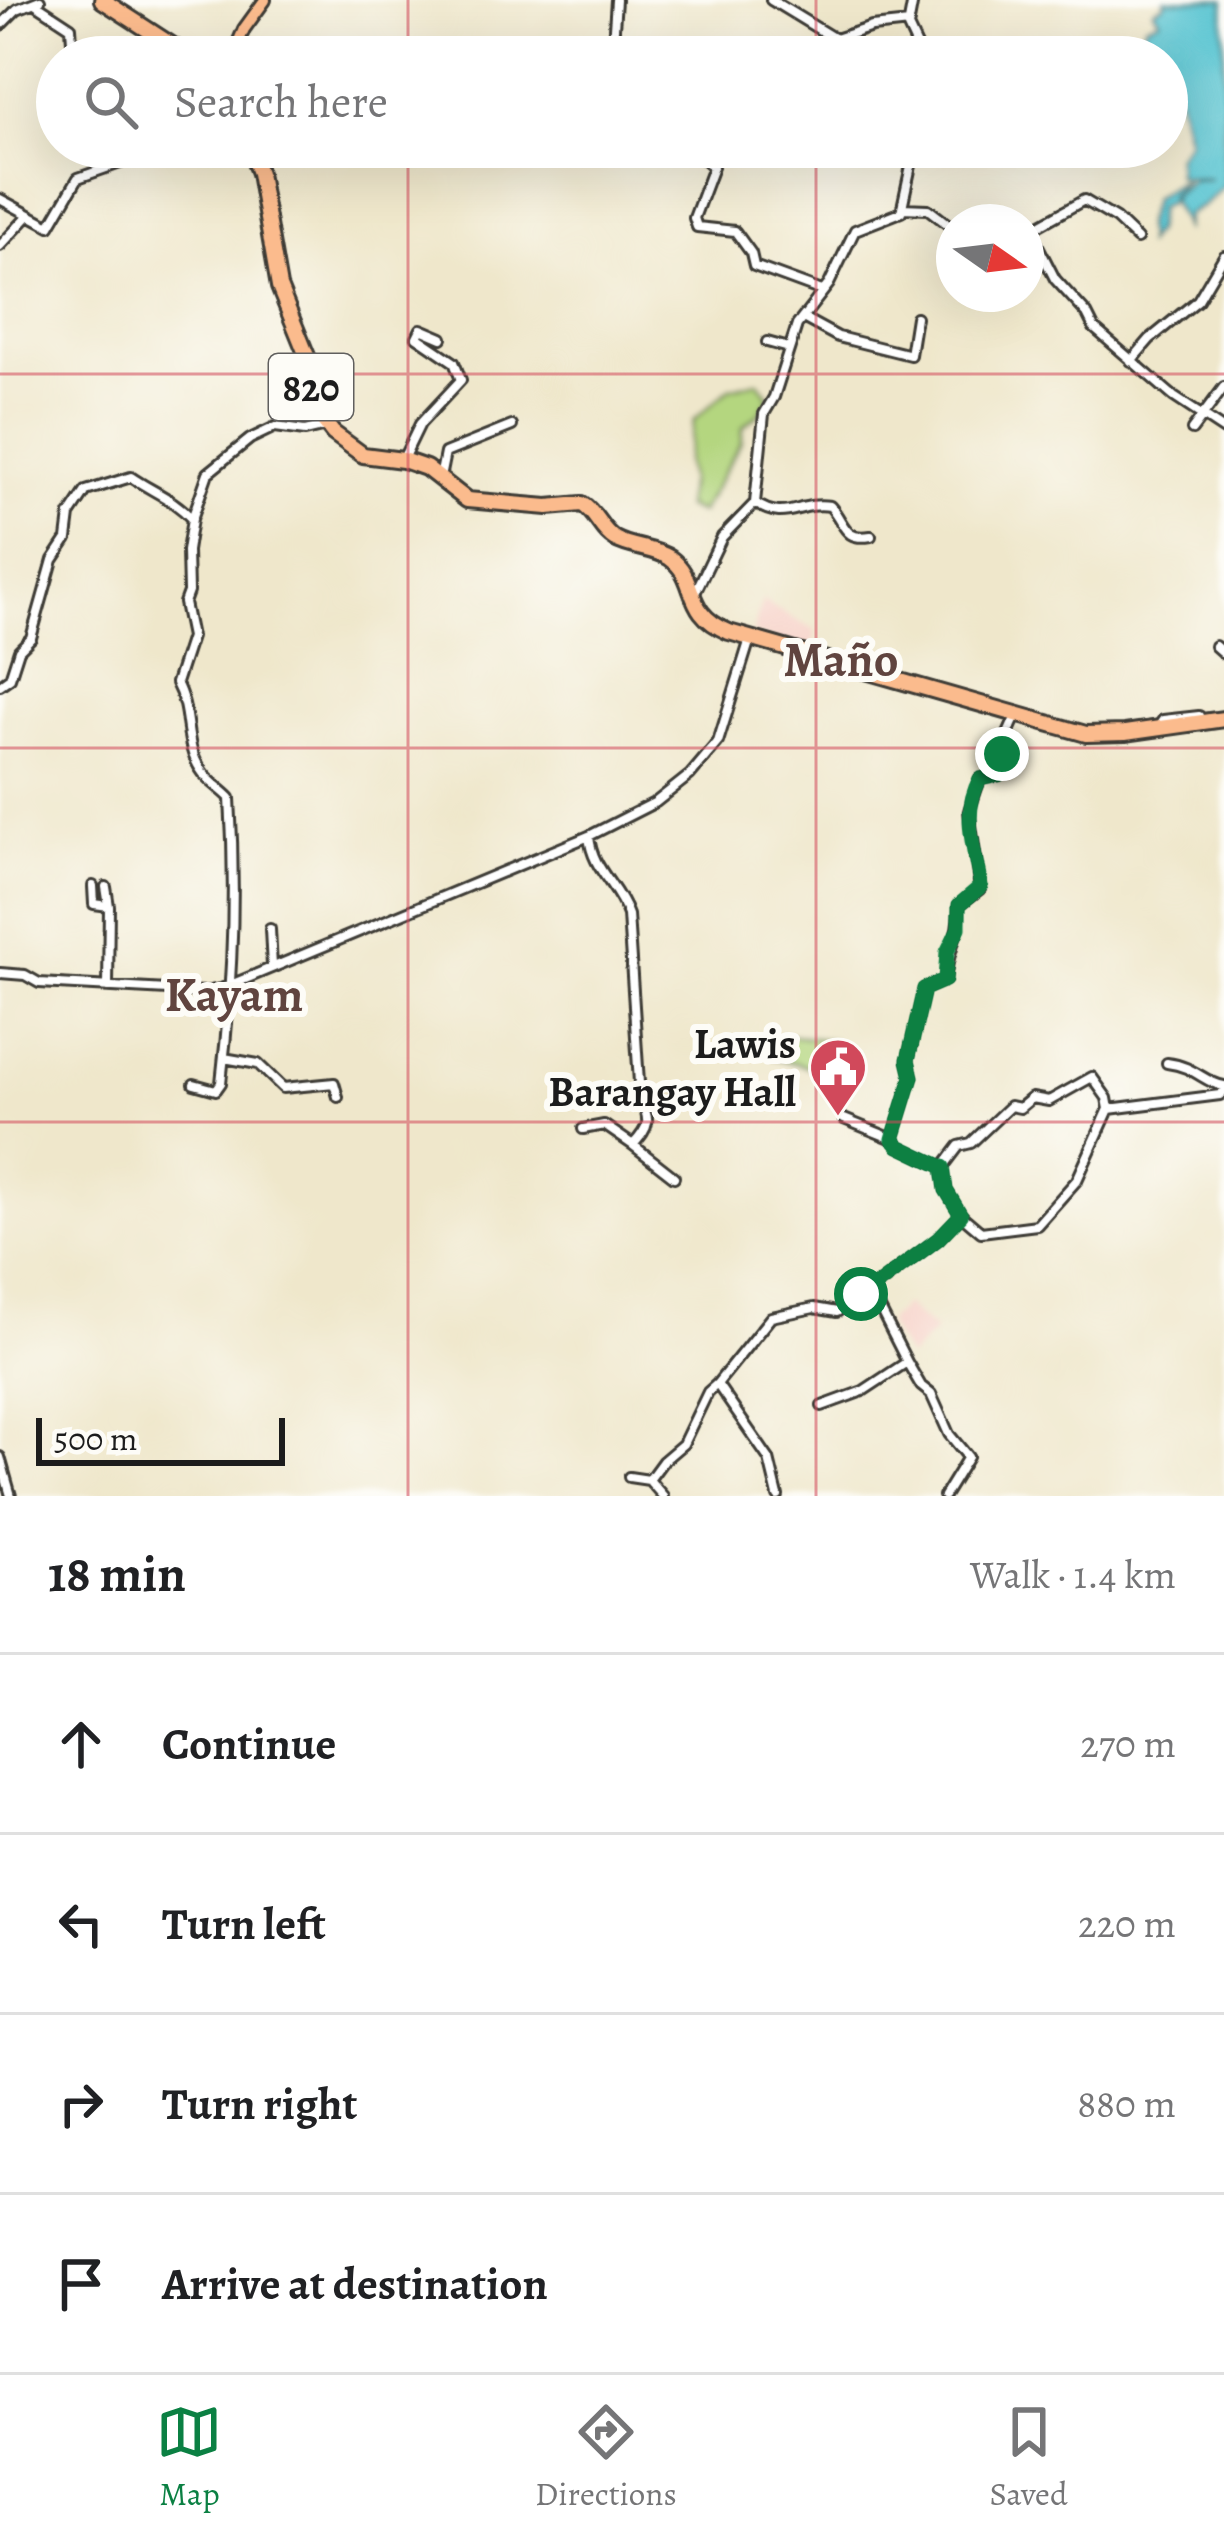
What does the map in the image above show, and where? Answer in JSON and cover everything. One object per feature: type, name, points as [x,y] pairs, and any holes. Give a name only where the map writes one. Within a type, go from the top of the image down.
[{"type":"highway","points":[[102,0],[154,36]]},
{"type":"highway","name":"820","points":[[257,168],[279,287],[309,361],[317,412],[350,449],[426,468],[473,502],[548,507],[582,504],[612,537],[670,558],[705,619],[751,638],[1086,734],[1224,716]]},
{"type":"main road","points":[[241,36],[265,0]]},
{"type":"street","points":[[613,36],[616,0]]},
{"type":"street","points":[[771,0],[832,36]]},
{"type":"street","points":[[913,0],[909,23],[914,36]]},
{"type":"street","points":[[0,26],[17,9],[38,2],[71,28],[72,36]]},
{"type":"street","points":[[841,36],[872,26],[909,23]]},
{"type":"street","points":[[0,199],[50,226],[78,178],[106,168]]},
{"type":"street","points":[[713,168],[694,218],[697,227],[735,231],[751,253],[753,265],[822,291]]},
{"type":"street","points":[[692,599],[724,533],[754,503],[764,413],[774,397],[797,325],[836,271],[855,230],[896,216],[902,208],[911,168]]},
{"type":"street","points":[[1044,222],[1084,200],[1116,219],[1137,239]]},
{"type":"street","points":[[902,208],[928,209],[936,215]]},
{"type":"street","points":[[0,246],[28,216]]},
{"type":"street","points":[[1131,361],[1198,300],[1224,256]]},
{"type":"street","points":[[1044,258],[1066,295],[1087,314],[1094,328],[1178,400],[1224,430]]},
{"type":"street","points":[[803,318],[838,337],[910,355],[916,317]]},
{"type":"street","points":[[403,460],[420,424],[461,380],[454,362],[417,337],[422,328],[442,338]]},
{"type":"street","points":[[767,342],[789,348]]},
{"type":"street","points":[[1192,430],[1224,387]]},
{"type":"street","points":[[194,1084],[220,1090],[230,986],[230,798],[198,767],[190,749],[186,706],[176,683],[190,637],[184,603],[192,519],[208,473],[250,439],[275,427],[305,430],[327,425]]},
{"type":"street","points":[[440,479],[445,453],[512,426]]},
{"type":"street","points":[[0,685],[10,678],[19,650],[31,638],[53,560],[67,539],[70,515],[86,490],[131,477],[159,496],[174,499],[192,519]]},
{"type":"street","points":[[754,503],[780,514],[819,504],[830,506],[844,532],[856,538],[871,536]]},
{"type":"street","points":[[0,973],[25,975],[39,983],[205,992],[230,986],[589,836],[656,802],[690,776],[715,748],[751,638]]},
{"type":"street","points":[[1214,646],[1224,654]]},
{"type":"street","points":[[893,1139],[912,1077],[908,1060],[924,989],[945,980],[947,952],[959,928],[959,905],[981,886],[970,803],[980,779],[998,775],[1003,745],[1016,715]]},
{"type":"street","points":[[589,836],[594,863],[628,915],[640,1098],[650,1119],[634,1145]]},
{"type":"street","points":[[93,886],[94,904],[109,906]]},
{"type":"street","points":[[106,887],[108,987]]},
{"type":"street","points":[[270,928],[272,967]]},
{"type":"street","points":[[224,1058],[258,1064],[283,1088],[334,1083],[338,1097]]},
{"type":"street","points":[[1167,1064],[1196,1070],[1224,1089]]},
{"type":"street","points":[[1092,1077],[1107,1098],[1109,1109],[1077,1180],[1037,1225],[981,1232],[961,1215],[946,1190],[943,1167],[959,1146],[971,1143],[1010,1106],[1020,1108],[1032,1098],[1049,1101],[1092,1077]]},
{"type":"street","points":[[1109,1109],[1224,1089]]},
{"type":"street","points":[[844,1119],[943,1167]]},
{"type":"street","points":[[583,1130],[604,1125],[674,1177]]},
{"type":"street","points":[[872,1293],[961,1215]]},
{"type":"street","points":[[649,1480],[682,1444],[708,1392],[772,1316],[814,1308],[835,1313],[868,1289],[921,1386],[931,1394],[949,1434],[968,1457],[944,1496]]},
{"type":"street","points":[[822,1406],[863,1391],[907,1362]]},
{"type":"street","points":[[717,1384],[769,1459],[778,1496]]},
{"type":"street","points":[[0,1457],[10,1496]]},
{"type":"street","points":[[629,1477],[649,1480],[663,1496]]},
{"type":"shaded area","points":[[762,601],[816,631],[811,651],[752,634]]},
{"type":"shaded area","points":[[905,1305],[935,1331],[908,1358],[886,1323]]},
{"type":"green space","points":[[758,381],[769,396],[764,406],[743,427],[741,442],[700,513],[685,507],[686,462],[694,420],[730,388]]},
{"type":"green space","points":[[781,1035],[832,1040],[821,1070],[772,1057]]},
{"type":"water","points":[[1165,0],[1224,0],[1224,186],[1186,215],[1185,228],[1172,203],[1173,195],[1191,180],[1211,179],[1187,177],[1170,194],[1170,202],[1158,208],[1155,231],[1146,243],[1145,223],[1153,198],[1186,177],[1177,176],[1177,168],[1188,168],[1188,36],[1140,36],[1146,25],[1160,19],[1153,10]]},
{"type":"place","name":"Lawis Barangay Hall","points":[[838,1118]]},
{"type":"district","name":"Maño","points":[[841,659]]},
{"type":"district","name":"Kayam","points":[[234,994]]},
{"type":"route","points":[[861,1294],[868,1289],[872,1293],[961,1215],[946,1190],[943,1167],[893,1139],[912,1077],[908,1060],[924,989],[945,980],[947,952],[959,928],[959,905],[981,886],[970,803],[980,779],[998,775],[1002,754]]}]
